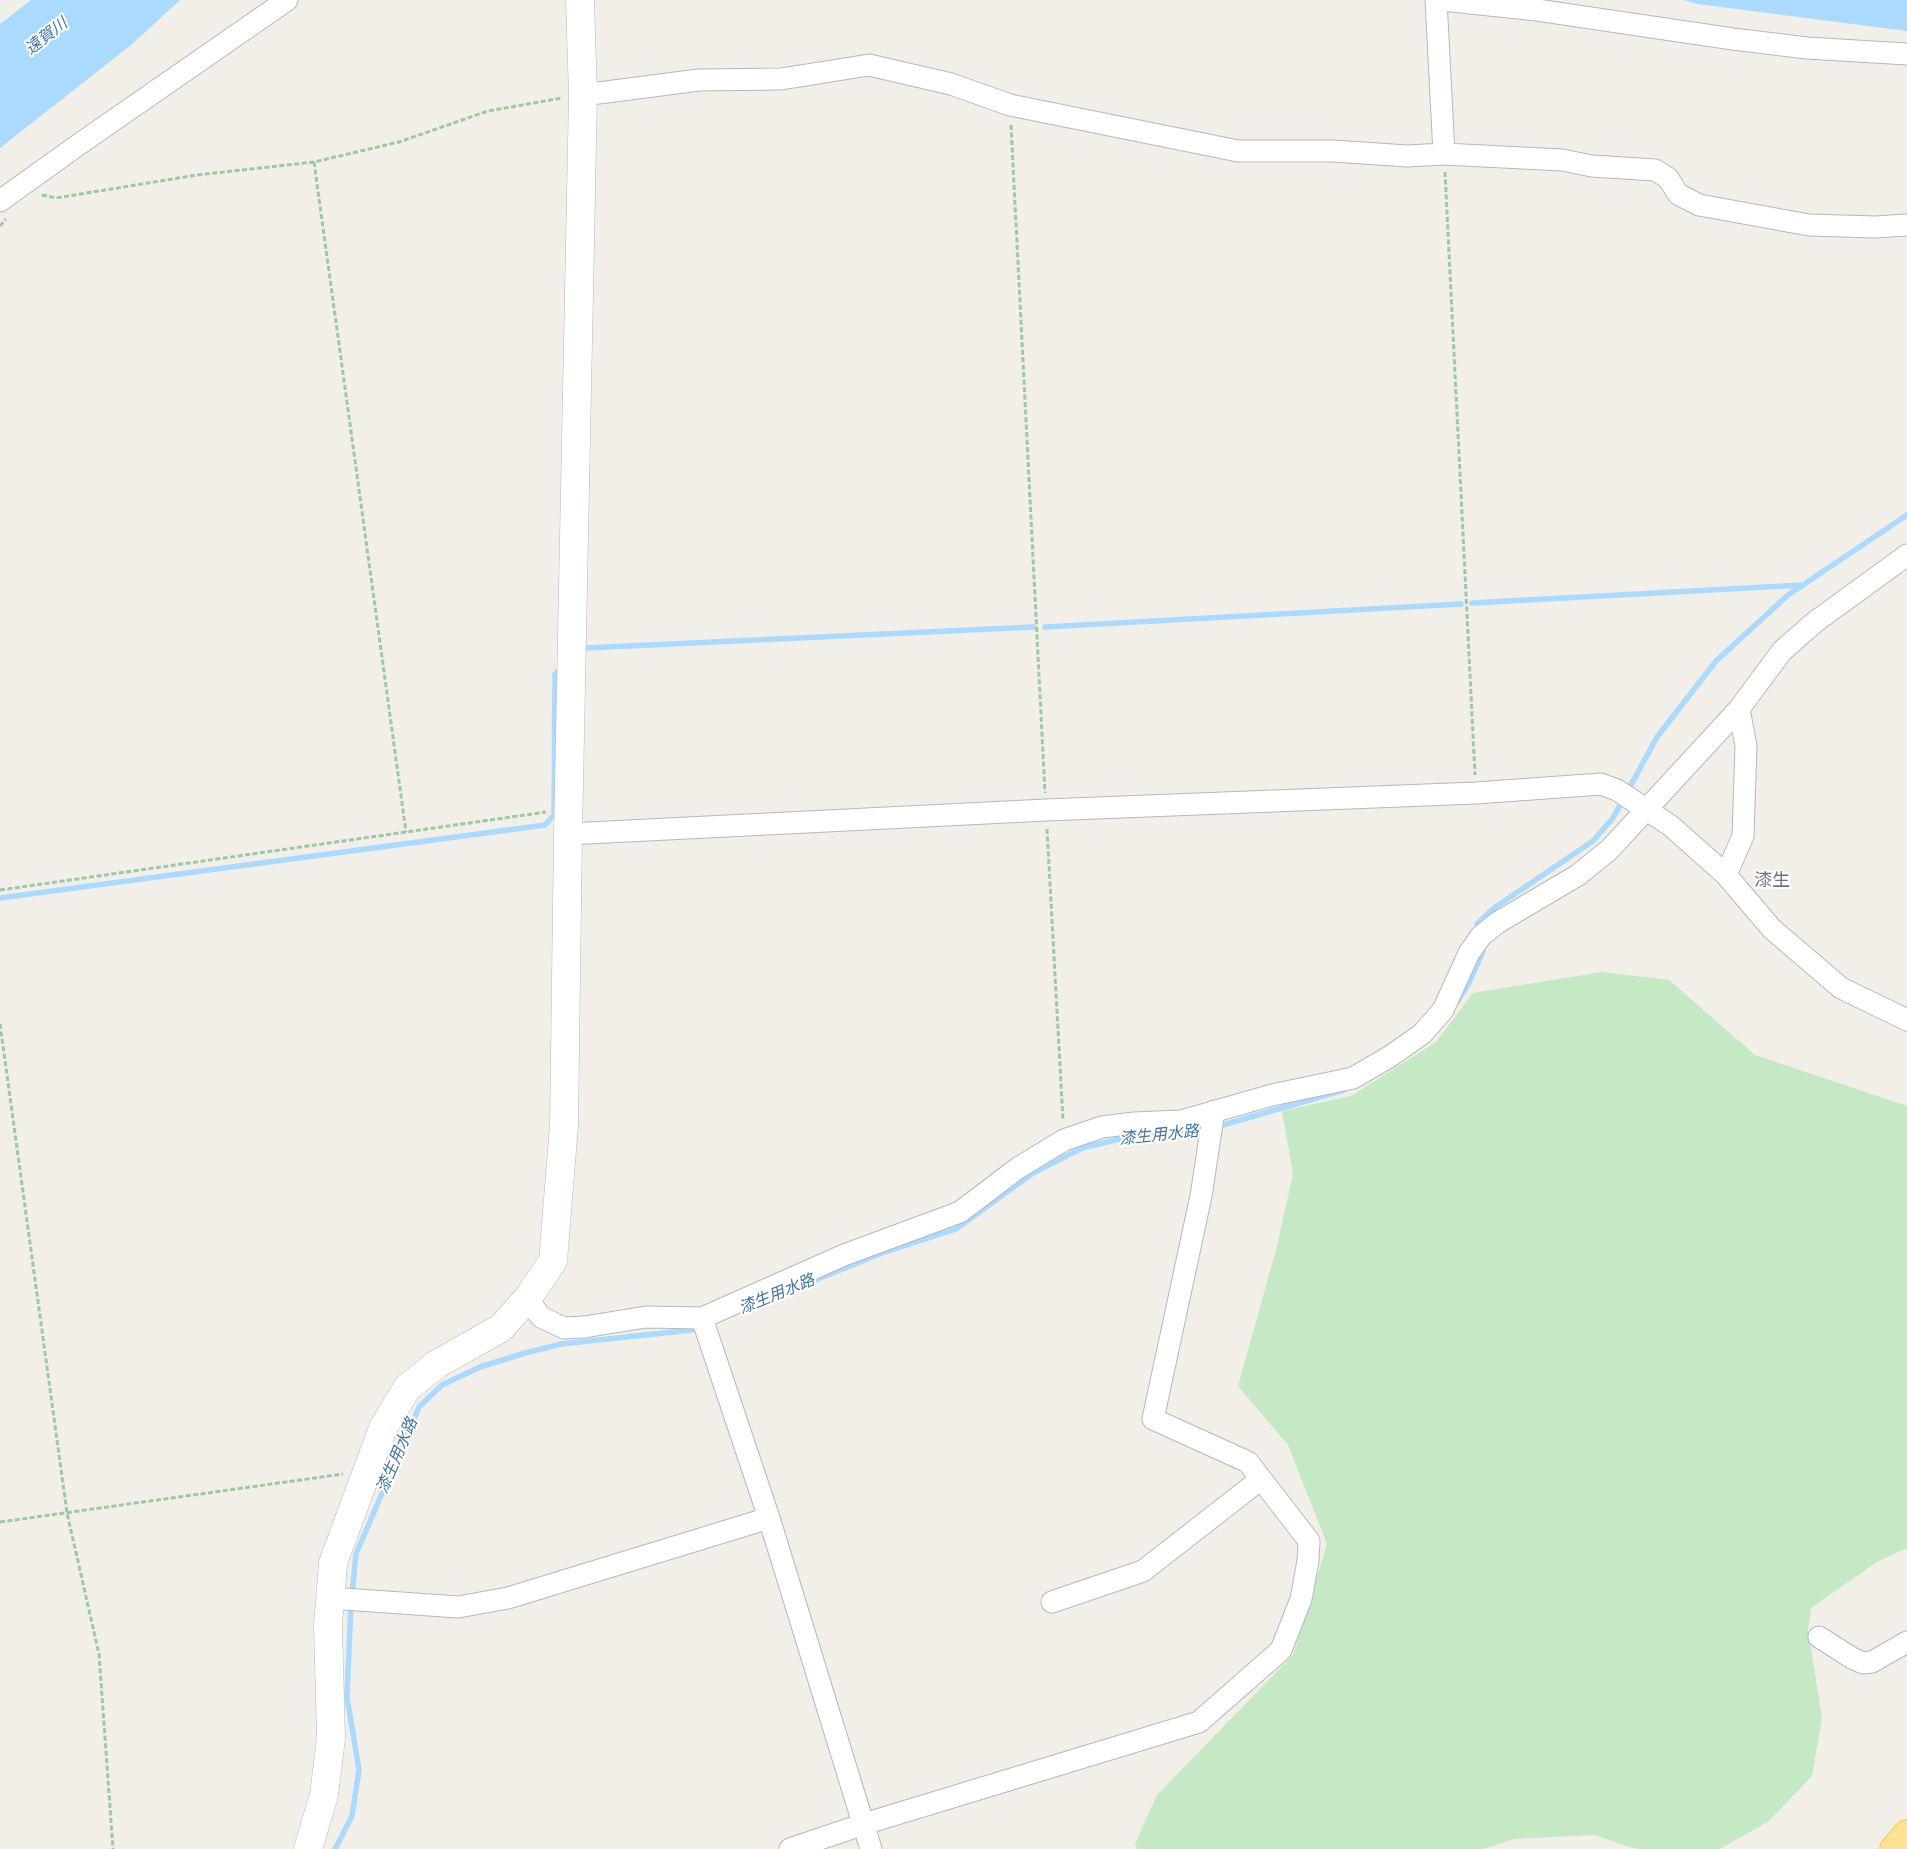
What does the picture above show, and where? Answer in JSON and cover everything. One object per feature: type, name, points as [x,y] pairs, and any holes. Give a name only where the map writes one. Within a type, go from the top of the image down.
[{"type":"highway","points":[[1894,1849],[1907,1834]]},
{"type":"street","points":[[0,201],[70,150],[287,0]]},
{"type":"street","points":[[308,1849],[324,1795],[331,1738],[328,1625],[333,1563],[383,1428],[407,1388],[437,1364],[502,1328],[527,1299],[553,1260],[564,1125],[582,95],[580,0]]},
{"type":"street","points":[[1436,0],[1444,154]]},
{"type":"street","points":[[1442,0],[1537,10],[1807,48],[1907,54]]},
{"type":"street","points":[[582,95],[699,80],[782,79],[869,65],[951,84],[1010,105],[1238,151],[1333,151],[1407,156],[1444,154],[1562,160],[1592,166],[1655,170],[1668,178],[1678,194],[1699,205],[1810,225],[1907,226]]},
{"type":"street","points":[[527,1299],[541,1318],[564,1328],[584,1327],[646,1317],[702,1318],[844,1255],[960,1212],[1018,1168],[1064,1140],[1102,1126],[1181,1121],[1272,1094],[1353,1078],[1389,1057],[1422,1034],[1443,1010],[1469,953],[1481,936],[1497,923],[1578,876],[1609,850],[1739,709],[1782,651],[1815,622],[1907,555]]},
{"type":"street","points":[[1726,875],[1743,836],[1746,746],[1739,709]]},
{"type":"street","points":[[568,834],[1046,810],[1476,793],[1601,784],[1617,790],[1671,826],[1726,875],[1772,929],[1841,988],[1907,1020]]},
{"type":"street","points":[[790,1849],[864,1824],[1199,1722],[1281,1650],[1301,1599],[1308,1561],[1309,1541],[1248,1462],[1153,1419],[1201,1196],[1214,1111]]},
{"type":"street","points":[[702,1318],[769,1518],[871,1849]]},
{"type":"street","points":[[1052,1602],[1143,1571],[1261,1479]]},
{"type":"street","points":[[330,1598],[458,1607],[508,1598],[769,1518]]},
{"type":"street","points":[[1819,1637],[1852,1658],[1863,1662],[1872,1662],[1907,1642]]},
{"type":"path","points":[[56,198],[197,176],[314,162],[399,142],[488,111],[582,95]]},
{"type":"path","points":[[1010,105],[1064,1140]]},
{"type":"path","points":[[1444,154],[1476,793]]},
{"type":"path","points":[[314,162],[406,832]]},
{"type":"path","points":[[0,890],[548,812]]},
{"type":"path","points":[[0,1024],[67,1513],[99,1654],[113,1849]]},
{"type":"path","points":[[0,1522],[368,1470]]},
{"type":"green space","points":[[1602,972],[1669,980],[1755,1055],[1907,1106],[1907,1548],[1877,1562],[1811,1608],[1808,1630],[1822,1718],[1812,1776],[1769,1821],[1720,1849],[1640,1849],[1622,1845],[1596,1835],[1513,1839],[1484,1849],[1137,1849],[1135,1844],[1157,1795],[1293,1655],[1327,1544],[1288,1445],[1238,1386],[1277,1246],[1293,1174],[1282,1111],[1351,1096],[1436,1042],[1473,993]]},
{"type":"water","name":"遠賀川","points":[[31,0],[180,0],[131,45],[0,148],[0,24]]},
{"type":"water","points":[[1683,0],[1907,0],[1907,31],[1698,4]]},
{"type":"waterway","points":[[1479,931],[1477,924],[1494,908],[1593,841],[1613,818],[1657,737],[1716,661],[1788,595],[1907,515]]},
{"type":"waterway","points":[[1472,603],[1802,585]]},
{"type":"waterway","points":[[1045,627],[1461,604]]},
{"type":"waterway","points":[[585,648],[1033,627]]},
{"type":"waterway","points":[[0,898],[545,825],[554,815],[555,674],[563,667]]},
{"type":"waterway","name":"漆生用水路","points":[[1457,1002],[1469,983],[1483,951],[1482,948]]},
{"type":"waterway","name":"漆生用水路","points":[[1216,1127],[1344,1090]]},
{"type":"waterway","name":"漆生用水路","points":[[798,1287],[882,1253],[956,1229],[1033,1173],[1082,1148],[1132,1136],[1192,1136],[1207,1130]]},
{"type":"waterway","name":"漆生用水路","points":[[352,1594],[356,1554],[419,1407],[442,1385],[480,1367],[561,1344],[692,1330],[701,1326]]},
{"type":"waterway","name":"漆生用水路","points":[[335,1849],[352,1816],[359,1770],[347,1697],[351,1604]]},
{"type":"district","name":"漆生","points":[[1772,881]]}]
